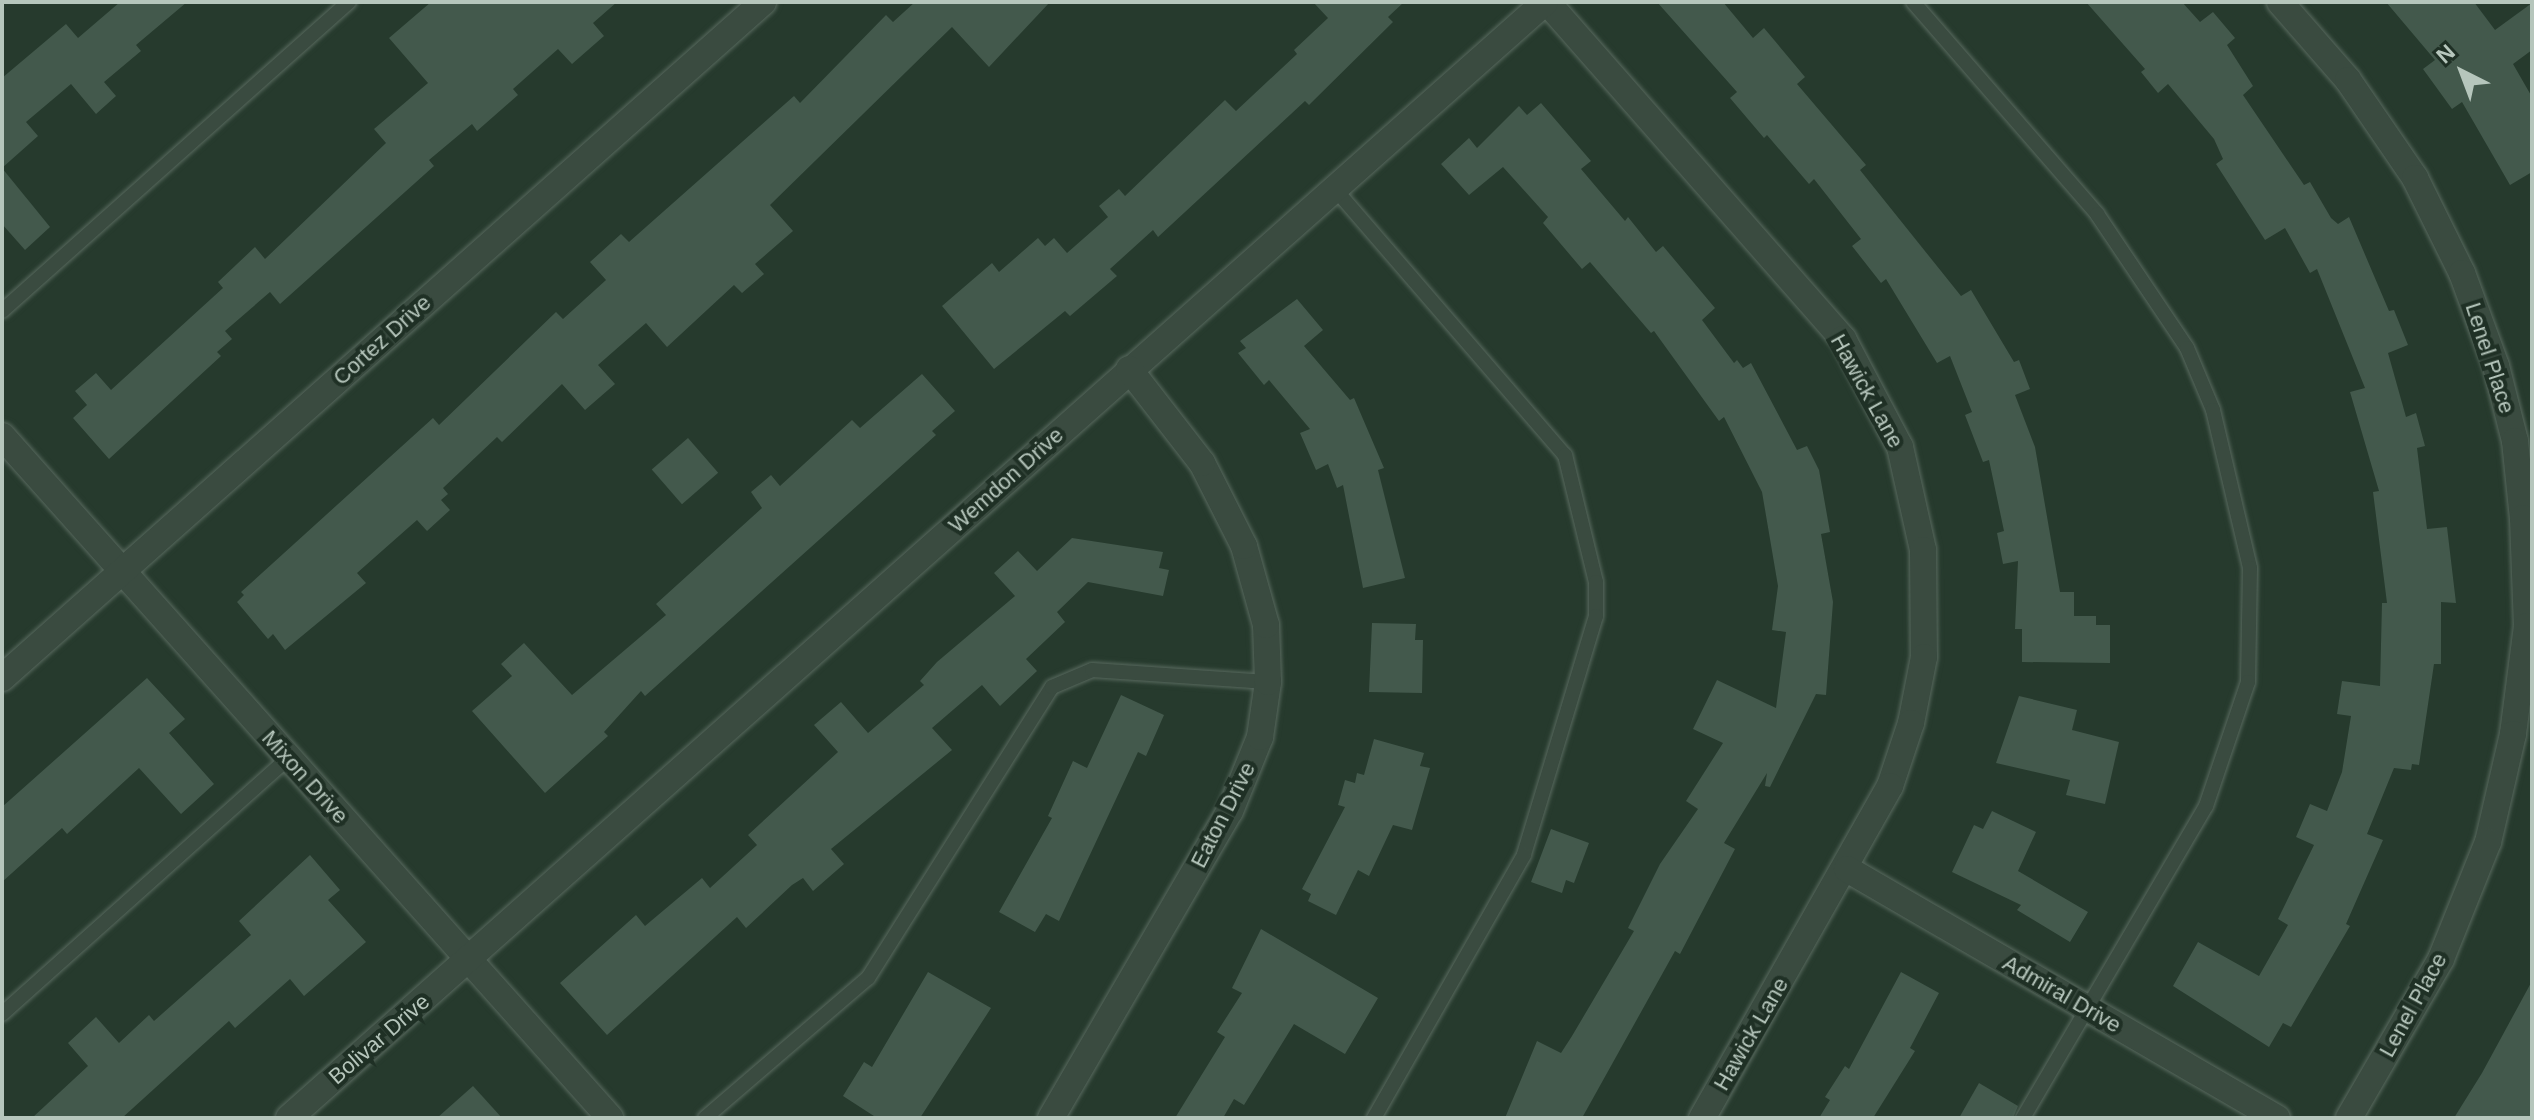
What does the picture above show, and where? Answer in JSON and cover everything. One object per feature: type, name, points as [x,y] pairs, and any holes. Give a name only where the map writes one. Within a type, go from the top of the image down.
[{"type":"street","name":"Cortez Drive","points":[[2,678],[763,2]]},
{"type":"street","name":"Wemdon Drive","points":[[468,960],[1129,369],[1546,2]]},
{"type":"street","name":"Hawick Lane","points":[[1546,2],[1843,339],[1900,447],[1923,550],[1924,657],[1911,723],[1890,786],[1847,869],[1702,1118]]},
{"type":"street","name":"Lenel Place","points":[[2280,2],[2348,80],[2415,178],[2462,273],[2496,366],[2515,441],[2523,518],[2527,626],[2513,734],[2488,842],[2441,959],[2349,1118]]},
{"type":"street","name":"Eaton Drive","points":[[1051,1118],[1230,811],[1260,737],[1268,682],[1266,625],[1244,546],[1202,463],[1129,369]]},
{"type":"street","name":"Mixon Drive","points":[[2,436],[610,1118]]},
{"type":"street","name":"Admiral Drive","points":[[1847,869],[2277,1118]]},
{"type":"street","name":"Bolivar Drive","points":[[289,1118],[468,960]]},
{"type":"lane","points":[[2,311],[349,2]]},
{"type":"lane","points":[[1913,2],[2097,214],[2187,348],[2213,410],[2250,568],[2248,682],[2206,806],[2023,1118]]},
{"type":"lane","points":[[1335,189],[1565,455],[1596,582],[1596,616],[1524,855],[1374,1118]]},
{"type":"lane","points":[[705,1118],[868,978],[1052,687],[1092,670],[1268,682]]},
{"type":"lane","points":[[2,1014],[288,758]]},
{"type":"building","points":[[120,2],[187,2],[136,45],[141,51],[104,82],[116,96],[96,114],[71,84],[26,122],[38,136],[2,168],[2,78],[66,24],[78,38]]},
{"type":"building","points":[[431,2],[617,2],[593,23],[604,36],[572,64],[558,49],[513,89],[518,95],[477,131],[472,124],[429,160],[434,166],[280,304],[270,292],[225,331],[232,339],[217,352],[221,356],[109,459],[73,418],[87,405],[75,391],[96,373],[111,390],[223,288],[218,282],[255,247],[265,259],[386,143],[374,129],[428,83],[389,38]]},
{"type":"building","points":[[915,2],[1050,2],[989,67],[952,27],[770,205],[793,231],[755,264],[764,274],[742,293],[734,285],[667,347],[646,323],[598,365],[615,384],[585,410],[562,384],[502,442],[497,437],[443,488],[448,494],[441,500],[450,510],[427,531],[417,520],[357,573],[366,583],[285,650],[273,634],[268,639],[237,602],[244,595],[241,592],[433,418],[439,425],[556,312],[563,319],[606,280],[590,262],[621,234],[629,242],[794,96],[800,103],[886,15],[893,22]]},
{"type":"building","points":[[1313,2],[1404,2],[1388,17],[1393,22],[1309,105],[1305,101],[1158,237],[1153,230],[1110,269],[1117,276],[1070,316],[1065,311],[994,369],[942,306],[992,263],[999,272],[1038,238],[1045,246],[1054,238],[1067,253],[1108,217],[1099,206],[1119,189],[1125,196],[1225,100],[1236,111],[1297,54],[1294,50],[1328,18]]},
{"type":"building","points":[[1657,2],[1723,2],[1753,38],[1764,28],[1805,77],[1797,84],[1866,165],[1860,170],[1961,296],[1971,290],[2014,362],[2019,360],[2030,389],[2015,395],[2035,447],[2060,592],[2074,592],[2074,616],[2096,616],[2096,625],[2110,625],[2110,663],[2022,662],[2022,629],[2015,629],[2018,561],[2003,564],[1997,533],[2004,531],[1989,460],[1983,462],[1965,415],[1972,412],[1950,356],[1937,363],[1886,279],[1881,283],[1852,246],[1861,239],[1814,179],[1809,184],[1767,135],[1764,138],[1730,98],[1737,92]]},
{"type":"building","points":[[2086,2],[2182,2],[2200,22],[2213,12],[2235,38],[2227,45],[2253,86],[2243,95],[2304,185],[2310,182],[2331,218],[2338,224],[2349,217],[2389,311],[2394,310],[2408,345],[2388,353],[2406,417],[2416,413],[2425,446],[2417,448],[2427,529],[2447,527],[2456,603],[2441,602],[2441,664],[2434,664],[2419,765],[2412,764],[2411,770],[2394,768],[2367,834],[2383,840],[2346,924],[2350,926],[2291,1027],[2283,1023],[2269,1047],[2173,986],[2198,942],[2259,976],[2288,925],[2278,919],[2314,845],[2296,837],[2310,804],[2327,811],[2342,772],[2351,716],[2337,714],[2342,681],[2380,686],[2382,603],[2387,603],[2373,492],[2379,491],[2350,392],[2365,388],[2317,269],[2310,273],[2285,228],[2265,240],[2216,164],[2223,159],[2214,139],[2168,84],[2158,93],[2141,72],[2145,69]]},
{"type":"building","points":[[2386,2],[2474,2],[2495,30],[2532,3],[2532,50],[2513,64],[2532,97],[2532,172],[2510,185],[2462,102],[2452,109],[2423,69],[2435,60]]},
{"type":"building","points":[[1541,103],[1591,161],[1581,169],[1625,221],[1628,217],[1656,252],[1663,246],[1715,308],[1702,320],[1734,363],[1737,360],[1743,368],[1751,363],[1797,450],[1807,446],[1819,470],[1830,532],[1821,534],[1833,602],[1826,695],[1816,694],[1770,787],[1765,786],[1767,773],[1724,843],[1735,849],[1680,954],[1675,951],[1582,1118],[1505,1118],[1537,1041],[1561,1053],[1634,931],[1628,928],[1660,864],[1698,809],[1686,801],[1723,743],[1693,729],[1717,680],[1776,708],[1786,632],[1772,630],[1778,586],[1762,492],[1724,417],[1719,421],[1654,331],[1651,333],[1590,262],[1582,269],[1543,223],[1548,217],[1503,167],[1469,195],[1441,164],[1469,138],[1477,148],[1519,106],[1527,115]]},
{"type":"building","points":[[2,168],[50,227],[25,250],[2,224]]},
{"type":"building","points":[[1297,299],[1323,330],[1304,346],[1350,400],[1354,398],[1384,468],[1378,470],[1405,578],[1363,588],[1343,485],[1337,488],[1328,464],[1316,470],[1300,433],[1310,429],[1269,380],[1264,385],[1238,353],[1246,348],[1240,341]]},
{"type":"building","points":[[922,374],[955,411],[932,431],[936,435],[645,696],[641,691],[604,732],[608,736],[545,793],[472,711],[512,676],[501,664],[524,643],[572,695],[666,615],[656,604],[762,508],[751,492],[771,475],[780,486],[852,420],[860,428]]},
{"type":"building","points":[[688,438],[718,473],[682,504],[652,469]]},
{"type":"building","points":[[1072,538],[1163,552],[1159,568],[1169,570],[1163,596],[1088,582],[1057,612],[1065,622],[1026,659],[1037,671],[1000,706],[982,685],[932,728],[952,750],[831,849],[844,864],[813,891],[803,878],[792,885],[746,928],[737,917],[607,1035],[560,983],[636,915],[645,926],[702,878],[710,888],[757,845],[748,835],[838,752],[814,725],[841,702],[868,733],[924,685],[920,681],[937,662],[1015,596],[994,573],[1018,551],[1037,571]]},
{"type":"building","points":[[1372,623],[1416,624],[1415,640],[1423,640],[1422,693],[1369,692]]},
{"type":"building","points":[[147,678],[185,719],[169,733],[214,784],[181,814],[139,768],[67,834],[62,828],[2,882],[2,807]]},
{"type":"building","points":[[1121,695],[1164,715],[1146,756],[1138,752],[1059,921],[1046,914],[1035,932],[999,912],[1052,818],[1048,816],[1073,761],[1087,768]]},
{"type":"building","points":[[2019,696],[2077,710],[2072,730],[2119,742],[2105,804],[2066,795],[2070,780],[1996,763]]},
{"type":"building","points":[[1374,739],[1424,753],[1420,766],[1430,768],[1412,830],[1393,825],[1369,876],[1358,870],[1336,915],[1308,901],[1311,894],[1302,889],[1345,807],[1338,805],[1345,780],[1355,783],[1357,773],[1364,775]]},
{"type":"building","points":[[1992,811],[2036,832],[2018,871],[2088,912],[2070,942],[2017,910],[2021,905],[1952,872],[1974,825],[1983,829]]},
{"type":"building","points":[[1551,829],[1589,843],[1574,883],[1566,880],[1562,893],[1531,882]]},
{"type":"building","points":[[310,855],[340,890],[328,900],[366,942],[304,996],[290,979],[235,1028],[229,1021],[122,1118],[32,1118],[88,1066],[68,1043],[96,1017],[119,1043],[149,1015],[154,1021],[251,935],[239,921]]},
{"type":"building","points":[[1261,929],[1378,998],[1345,1054],[1294,1024],[1244,1105],[1234,1099],[1223,1118],[1175,1118],[1225,1037],[1217,1032],[1242,993],[1232,988]]},
{"type":"building","points":[[928,972],[991,1008],[920,1118],[877,1118],[843,1096],[864,1062],[872,1067]]},
{"type":"building","points":[[1901,972],[1939,993],[1910,1048],[1915,1051],[1873,1118],[1819,1118],[1830,1100],[1825,1097],[1845,1066],[1849,1069]]},
{"type":"building","points":[[2532,981],[2532,1118],[2454,1118],[2482,1073]]},
{"type":"building","points":[[1979,1083],[2018,1106],[2013,1118],[1959,1118]]},
{"type":"building","points":[[473,1086],[502,1118],[437,1118]]}]
